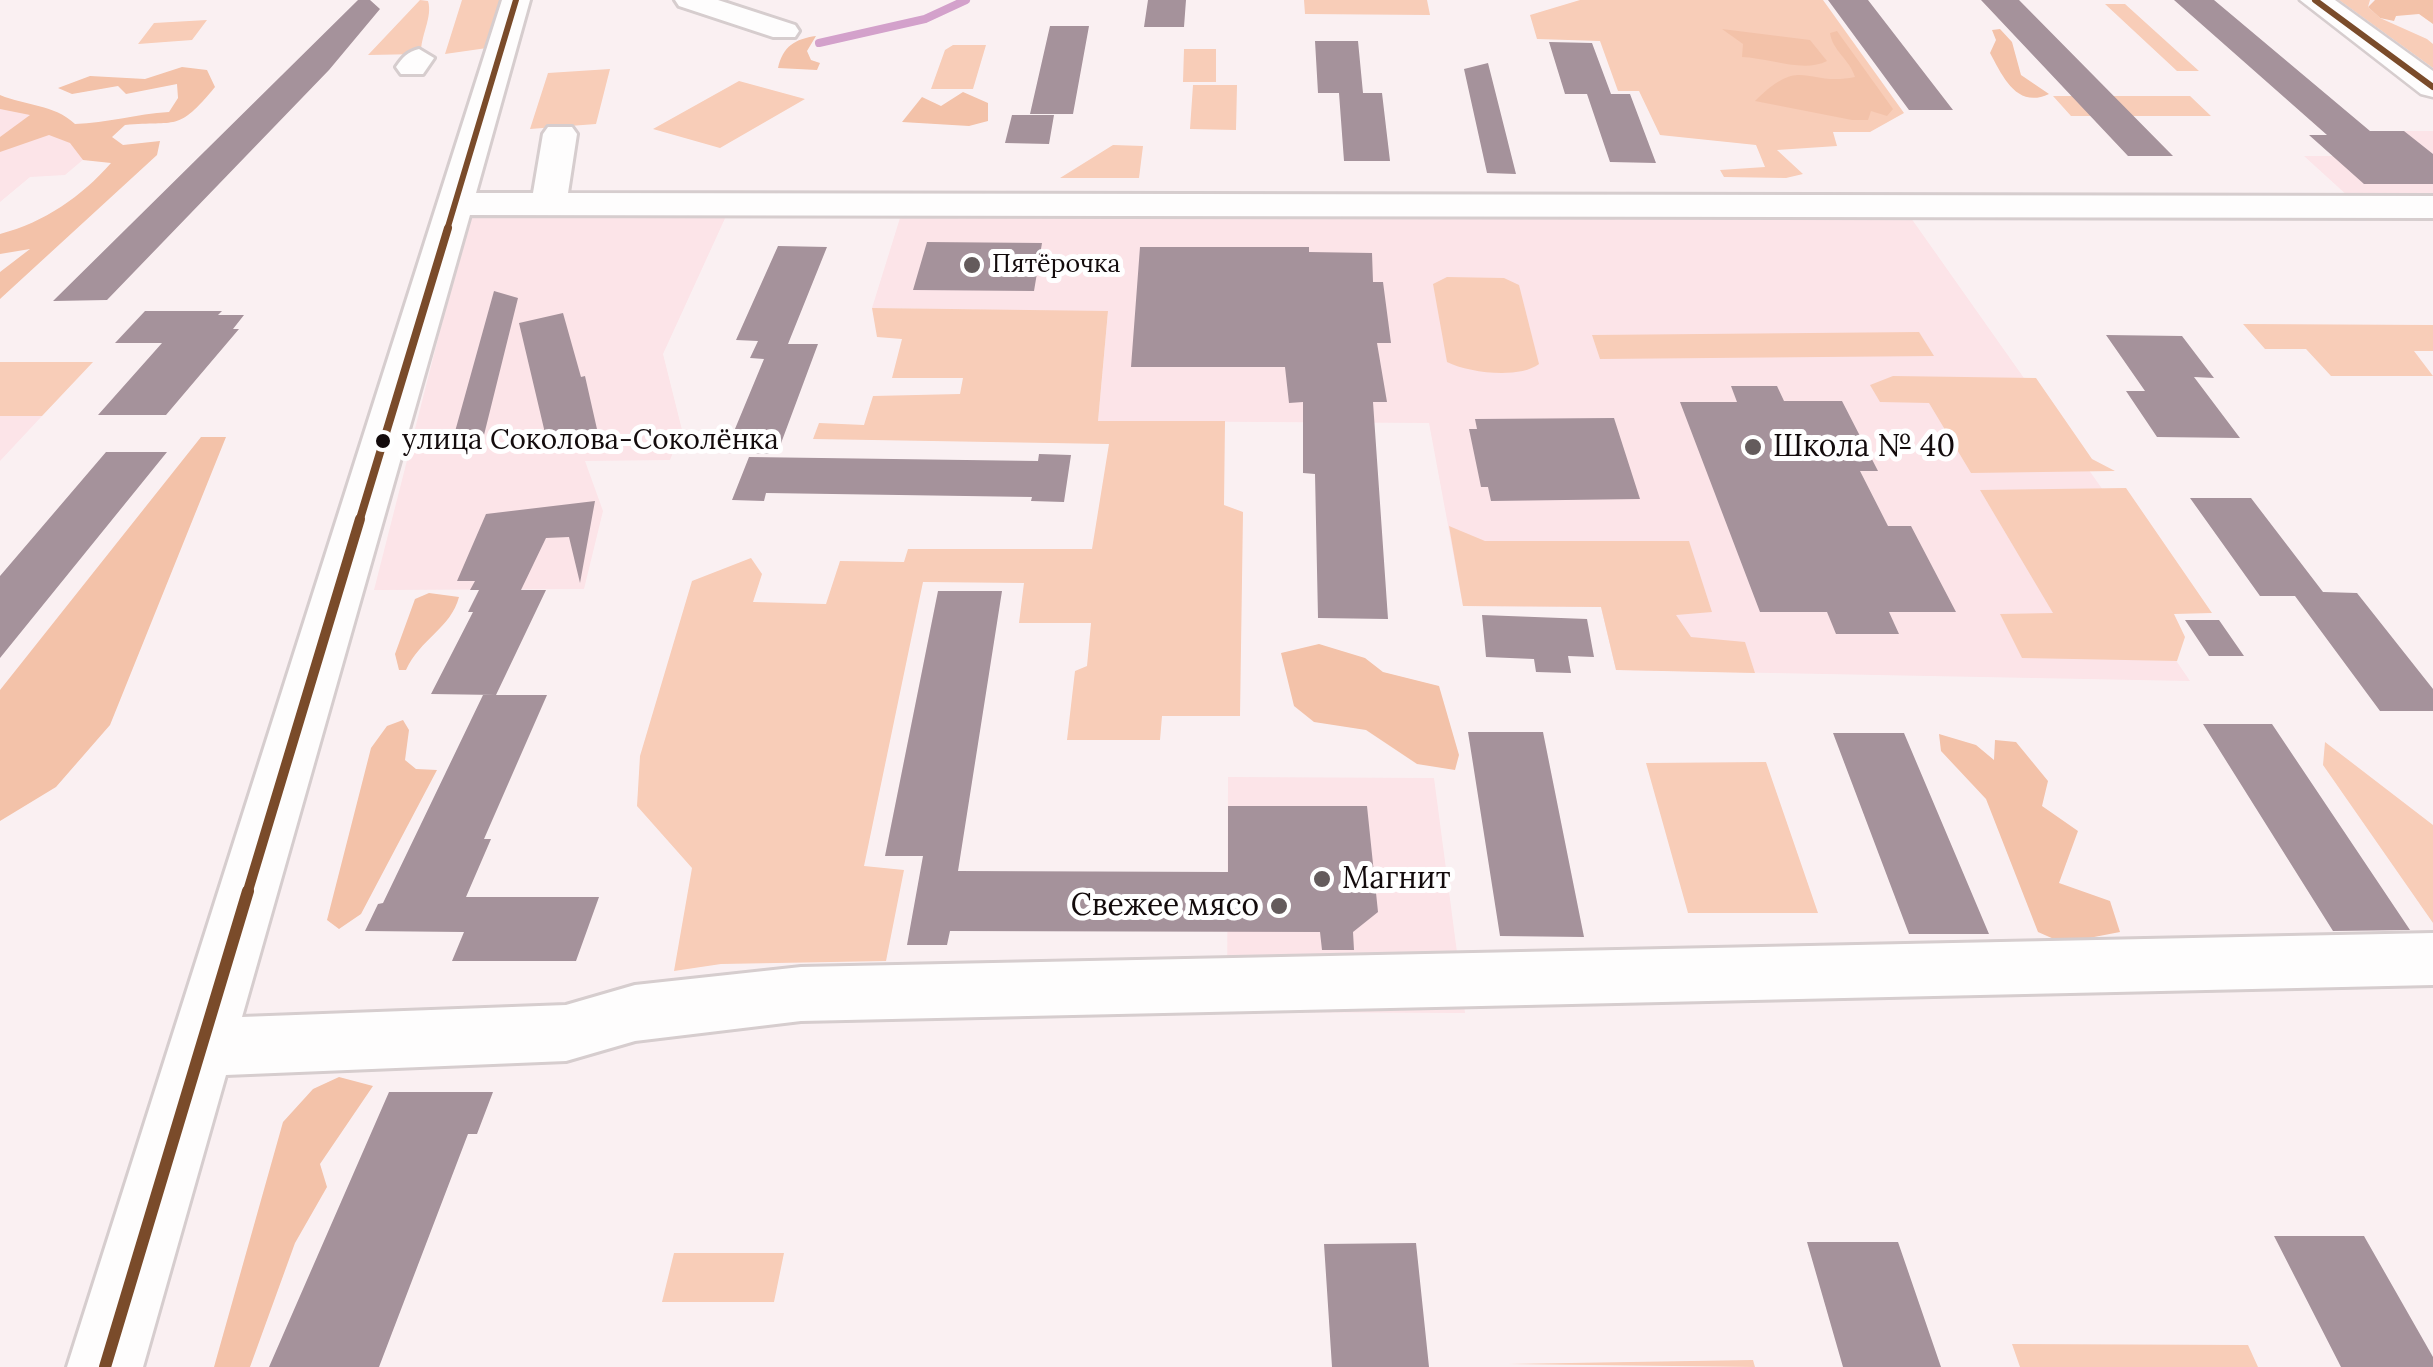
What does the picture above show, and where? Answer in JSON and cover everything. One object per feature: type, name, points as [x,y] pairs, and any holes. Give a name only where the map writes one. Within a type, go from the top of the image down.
[{"type":"main road","points":[[2315,0],[2433,87]]},
{"type":"street","points":[[105,1367],[516,0]]},
{"type":"street","points":[[689,0],[784,31]]},
{"type":"street","points":[[548,204],[560,134]]},
{"type":"street","points":[[455,204],[2433,207]]},
{"type":"street","points":[[203,1047],[566,1033],[635,1013],[801,994],[2433,959]]},
{"type":"shaded area","points":[[420,0],[428,1],[429,7],[421,54],[368,55]]},
{"type":"shaded area","points":[[462,0],[502,0],[487,48],[445,54]]},
{"type":"shaded area","points":[[1304,0],[1427,0],[1430,15],[1305,14]]},
{"type":"shaded area","points":[[1580,0],[1823,0],[1904,113],[1870,132],[1833,132],[1837,146],[1777,150],[1803,174],[1786,178],[1724,177],[1720,170],[1765,167],[1756,145],[1660,135],[1639,91],[1618,91],[1600,41],[1537,39],[1530,15]]},
{"type":"shaded area","points":[[2339,0],[2370,0],[2368,7],[2380,18],[2427,39],[2433,44],[2433,68]]},
{"type":"shaded area","points":[[2375,0],[2433,0],[2433,24],[2419,14],[2396,16],[2394,21],[2380,18],[2368,7]]},
{"type":"shaded area","points":[[2105,4],[2125,4],[2199,71],[2177,71]]},
{"type":"shaded area","points":[[207,20],[192,40],[138,44],[154,23]]},
{"type":"shaded area","points":[[1722,29],[1810,40],[1827,61],[1808,66],[1742,57],[1743,44]]},
{"type":"shaded area","points":[[2000,29],[2012,42],[2021,75],[2049,94],[2028,97],[2012,88],[1990,53],[1996,40],[1992,30]]},
{"type":"shaded area","points":[[1837,31],[1893,109],[1887,116],[1871,111],[1868,120],[1852,120],[1755,101],[1794,75],[1855,77],[1831,39],[1830,33]]},
{"type":"shaded area","points":[[816,36],[807,51],[811,60],[820,63],[817,70],[778,68],[791,45]]},
{"type":"shaded area","points":[[953,45],[986,45],[973,89],[931,89],[945,50]]},
{"type":"shaded area","points":[[1184,49],[1216,49],[1216,82],[1183,82]]},
{"type":"shaded area","points":[[182,67],[207,70],[215,87],[184,118],[125,125],[112,137],[123,145],[160,141],[157,155],[0,299],[0,272],[30,249],[0,254],[0,234],[61,207],[111,163],[83,160],[70,143],[49,135],[0,152],[0,137],[30,115],[0,109],[0,95],[49,109],[75,124],[169,112],[178,98],[177,84],[126,94],[118,86],[72,94],[58,88],[90,76],[145,79]]},
{"type":"shaded area","points":[[610,69],[596,124],[530,129],[548,73]]},
{"type":"shaded area","points":[[739,81],[805,99],[720,148],[653,129]]},
{"type":"shaded area","points":[[1193,85],[1237,85],[1236,130],[1190,129]]},
{"type":"shaded area","points":[[963,92],[988,103],[988,121],[969,126],[902,122],[922,97],[941,106]]},
{"type":"shaded area","points":[[2053,96],[2190,96],[2211,116],[2071,116]]},
{"type":"shaded area","points":[[0,103],[104,142],[65,175],[30,177],[0,202]]},
{"type":"shaded area","points":[[2329,131],[2433,131],[2433,197],[2349,197],[2304,156],[2356,156]]},
{"type":"shaded area","points":[[1113,145],[1143,146],[1139,178],[1060,178]]},
{"type":"shaded area","points":[[470,213],[727,214],[663,354],[682,430],[670,460],[585,461],[603,511],[584,589],[374,590]]},
{"type":"shaded area","name":"Школа № 40","points":[[900,218],[1911,218],[2158,568],[2114,569],[2190,681],[1616,670],[1601,607],[1463,606],[1429,423],[1098,421],[1108,312],[872,308]]},
{"type":"shaded area","points":[[1447,277],[1504,278],[1519,285],[1539,364],[1519,372],[1494,373],[1447,362],[1433,284]]},
{"type":"shaded area","points":[[872,308],[1108,311],[1098,421],[1225,421],[1224,505],[1243,512],[1240,716],[1162,716],[1160,740],[1067,740],[1075,671],[1087,666],[1091,623],[1019,623],[1024,583],[923,582],[864,866],[904,870],[886,961],[721,964],[674,971],[692,868],[637,806],[640,756],[692,581],[751,558],[762,574],[753,602],[826,604],[840,561],[904,562],[908,549],[1092,549],[1109,444],[813,439],[819,423],[864,425],[873,396],[960,394],[963,378],[892,378],[902,339],[877,337]]},
{"type":"shaded area","points":[[2243,324],[2433,325],[2433,351],[2414,351],[2433,376],[2331,376],[2306,349],[2265,349]]},
{"type":"shaded area","points":[[1919,332],[1934,356],[1600,359],[1592,335]]},
{"type":"shaded area","points":[[0,362],[93,362],[42,416],[0,416]]},
{"type":"shaded area","points":[[1893,376],[2036,378],[2092,459],[2115,471],[1971,473],[1929,403],[1880,402],[1870,385]]},
{"type":"shaded area","points":[[0,416],[42,416],[0,461]]},
{"type":"shaded area","points":[[201,437],[226,437],[110,725],[56,787],[0,821],[0,690]]},
{"type":"shaded area","points":[[2126,488],[2212,613],[2174,614],[2185,637],[2177,661],[2022,658],[2000,614],[2053,613],[1980,490]]},
{"type":"shaded area","points":[[1449,526],[1485,541],[1689,541],[1712,612],[1676,615],[1691,637],[1745,642],[1755,673],[1616,670],[1601,607],[1463,606]]},
{"type":"shaded area","points":[[429,593],[459,597],[449,617],[406,670],[399,670],[395,654],[415,599]]},
{"type":"shaded area","points":[[1319,644],[1365,658],[1383,672],[1439,686],[1459,755],[1455,770],[1417,764],[1366,730],[1314,722],[1294,706],[1281,653]]},
{"type":"shaded area","points":[[403,720],[409,730],[405,760],[416,769],[437,770],[361,914],[339,929],[327,920],[371,748],[387,726]]},
{"type":"shaded area","points":[[1939,734],[1976,745],[1994,760],[1995,740],[2016,742],[2048,781],[2042,806],[2078,831],[2059,883],[2110,901],[2120,932],[2063,943],[2038,932],[1986,799],[1941,751]]},
{"type":"shaded area","points":[[2325,742],[2433,825],[2433,923],[2323,765]]},
{"type":"shaded area","points":[[1766,762],[1818,913],[1688,913],[1646,763]]},
{"type":"shaded area","points":[[1228,777],[1434,778],[1465,1013],[1227,1012]]},
{"type":"shaded area","points":[[339,1077],[373,1086],[320,1164],[327,1187],[295,1243],[250,1367],[214,1367],[283,1122],[313,1089]]},
{"type":"shaded area","points":[[674,1253],[784,1253],[774,1302],[662,1302]]},
{"type":"shaded area","points":[[2012,1344],[2248,1345],[2258,1367],[2020,1367]]},
{"type":"shaded area","points":[[1753,1360],[1755,1367],[1508,1364]]},
{"type":"building","points":[[358,0],[370,0],[380,9],[329,70],[107,300],[53,301]]},
{"type":"building","points":[[1148,0],[1186,0],[1184,27],[1144,27]]},
{"type":"building","points":[[1828,0],[1868,0],[1953,110],[1909,110]]},
{"type":"building","points":[[1981,0],[2019,0],[2173,156],[2128,156]]},
{"type":"building","points":[[2174,0],[2214,0],[2370,131],[2404,131],[2433,154],[2433,184],[2364,184],[2309,135],[2327,135]]},
{"type":"building","points":[[1050,26],[1089,26],[1073,114],[1030,114]]},
{"type":"building","points":[[1315,41],[1358,41],[1363,93],[1382,93],[1390,161],[1344,161],[1339,93],[1318,93]]},
{"type":"building","points":[[1549,42],[1592,43],[1611,94],[1630,94],[1656,163],[1610,162],[1587,94],[1565,94]]},
{"type":"building","points":[[1488,63],[1516,174],[1487,173],[1464,69]]},
{"type":"building","points":[[1012,115],[1054,115],[1049,144],[1005,143]]},
{"type":"building","points":[[927,242],[1042,243],[1034,291],[913,290]]},
{"type":"building","points":[[778,246],[827,247],[788,344],[818,344],[777,454],[725,453],[764,359],[750,358],[758,341],[736,340]]},
{"type":"building","points":[[1140,247],[1309,247],[1309,252],[1372,253],[1373,282],[1383,282],[1391,343],[1377,343],[1387,402],[1373,402],[1388,619],[1318,618],[1315,474],[1303,473],[1303,402],[1289,403],[1285,367],[1131,367]]},
{"type":"building","points":[[494,291],[518,298],[482,443],[451,446]]},
{"type":"building","points":[[145,311],[222,311],[218,315],[244,315],[233,329],[239,329],[166,415],[98,415],[162,343],[115,343]]},
{"type":"building","points":[[563,313],[581,377],[585,376],[599,438],[549,450],[519,323]]},
{"type":"building","points":[[2106,335],[2182,336],[2214,378],[2194,377],[2240,438],[2157,437],[2126,391],[2145,391]]},
{"type":"building","points":[[1731,386],[1777,386],[1784,401],[1842,401],[1878,471],[1860,471],[1888,526],[1911,526],[1956,612],[1889,612],[1899,634],[1836,634],[1827,612],[1760,612],[1680,402],[1737,402]]},
{"type":"building","points":[[1614,418],[1640,499],[1491,501],[1488,487],[1481,487],[1469,429],[1477,429],[1475,419]]},
{"type":"building","points":[[106,452],[167,452],[0,658],[0,576]]},
{"type":"building","points":[[1039,454],[1071,455],[1064,502],[1031,501],[1032,497],[766,493],[764,501],[732,500],[749,457],[1038,461]]},
{"type":"building","points":[[2190,498],[2251,498],[2323,592],[2357,593],[2433,689],[2433,711],[2380,711],[2295,596],[2260,596]]},
{"type":"building","points":[[595,501],[580,583],[569,537],[546,538],[521,590],[546,590],[496,695],[431,694],[473,612],[468,612],[479,590],[470,590],[475,581],[457,581],[486,514]]},
{"type":"building","points":[[938,591],[1002,591],[958,871],[1228,872],[1228,806],[1367,806],[1378,912],[1353,932],[1354,950],[1322,950],[1320,932],[950,931],[947,945],[907,945],[923,856],[885,856]]},
{"type":"building","points":[[1482,615],[1587,619],[1594,657],[1568,656],[1571,673],[1536,672],[1534,659],[1486,657]]},
{"type":"building","points":[[2185,620],[2219,620],[2244,656],[2209,656]]},
{"type":"building","points":[[483,695],[547,695],[484,839],[491,839],[466,897],[599,897],[576,961],[452,961],[464,932],[365,931],[378,904],[383,903]]},
{"type":"building","points":[[2203,724],[2272,724],[2410,930],[2333,931]]},
{"type":"building","points":[[1468,732],[1543,732],[1584,937],[1500,936]]},
{"type":"building","points":[[1833,733],[1904,733],[1989,934],[1909,934]]},
{"type":"building","points":[[389,1092],[493,1092],[477,1134],[468,1134],[379,1367],[269,1367]]},
{"type":"building","points":[[2274,1236],[2364,1236],[2433,1357],[2433,1367],[2341,1367]]},
{"type":"building","points":[[1807,1242],[1898,1242],[1941,1367],[1843,1367]]},
{"type":"building","points":[[1416,1243],[1429,1367],[1332,1367],[1324,1244]]},
{"type":"waterway","points":[[819,43],[925,19],[966,0]]},
{"type":"transit line","points":[[105,1367],[516,0]]},
{"type":"transit line","points":[[2315,0],[2433,87]]},
{"type":"place","name":"Пятёрочка","points":[[972,265]]},
{"type":"place","name":"улица Соколова-Соколёнка","points":[[383,441]]},
{"type":"place","name":"Школа № 40","points":[[1753,447]]},
{"type":"place","name":"Магнит","points":[[1322,879]]},
{"type":"place","name":"Свежее мясо","points":[[1279,906]]}]
